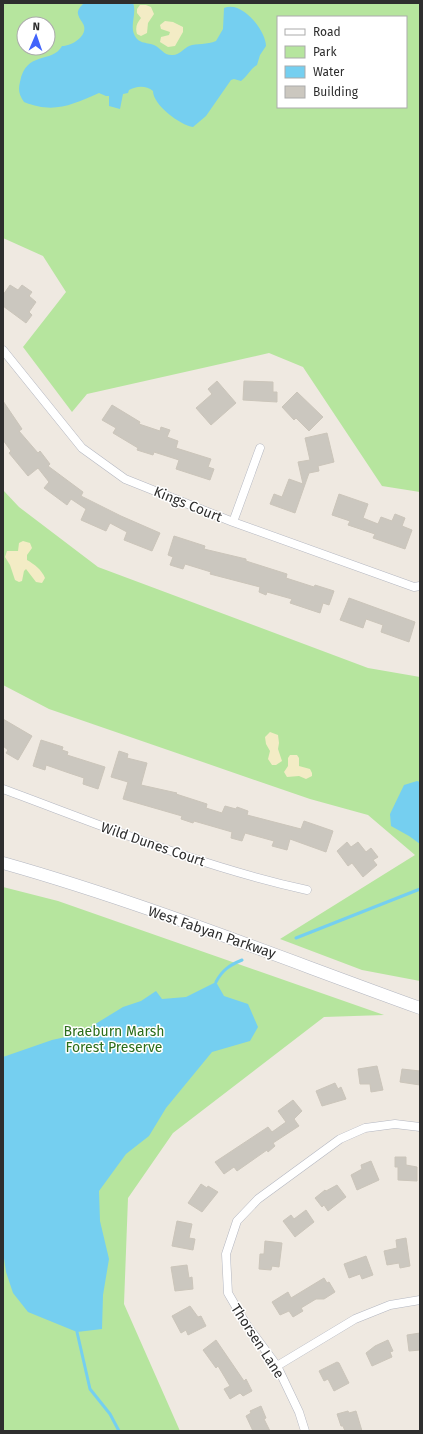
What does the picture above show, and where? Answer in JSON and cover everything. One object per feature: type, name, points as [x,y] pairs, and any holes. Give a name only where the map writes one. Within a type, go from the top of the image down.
[{"type":"main road","name":"West Fabyan Parkway","points":[[3,863],[72,883],[420,1007]]},
{"type":"street","name":"Kings Court","points":[[3,350],[82,448],[125,479],[233,522],[414,587],[420,586]]},
{"type":"street","points":[[233,522],[260,448]]},
{"type":"street","name":"Wild Dunes Court","points":[[3,789],[186,856],[269,882],[306,890]]},
{"type":"street","name":"Thorsen Lane","points":[[305,1431],[299,1412],[277,1366],[246,1324],[228,1293],[226,1254],[237,1221],[258,1199],[340,1140],[365,1128],[395,1124],[420,1127]]},
{"type":"street","points":[[277,1366],[355,1319],[390,1305],[420,1300]]},
{"type":"green space","points":[[3,3],[420,3],[420,492],[382,486],[303,367],[269,353],[87,394],[72,412],[23,347],[66,292],[43,256],[3,238]]},
{"type":"green space","points":[[3,490],[19,507],[98,567],[368,668],[420,677],[420,981],[362,970],[280,939],[415,855],[368,815],[310,799],[49,709],[3,685]]},
{"type":"green space","name":"Braeburn Marsh Forest Preserve","points":[[3,887],[58,901],[384,1015],[324,1017],[173,1133],[128,1198],[124,1304],[180,1431],[3,1431]]},
{"type":"sand","points":[[140,5],[151,7],[154,14],[148,23],[147,33],[141,36],[137,34],[136,29],[137,23],[141,18],[137,13],[137,9]]},
{"type":"sand","points":[[165,21],[173,22],[183,27],[183,32],[175,46],[168,47],[160,42],[161,37],[169,35],[170,32],[161,29],[160,25]]},
{"type":"sand","points":[[23,541],[30,543],[32,548],[27,555],[27,560],[42,572],[45,578],[42,583],[36,582],[26,569],[24,571],[22,581],[19,582],[15,580],[10,565],[5,557],[7,551],[18,551],[19,543]]},
{"type":"sand","points":[[270,732],[278,735],[278,749],[282,761],[276,765],[272,765],[268,759],[270,751],[266,744],[265,737]]},
{"type":"sand","points":[[290,755],[297,755],[299,758],[299,766],[310,769],[312,776],[306,779],[299,776],[287,777],[284,772],[288,766],[288,758]]},
{"type":"water","points":[[84,3],[133,3],[133,30],[138,40],[154,45],[165,53],[175,55],[189,46],[216,41],[223,29],[224,8],[231,7],[246,13],[252,19],[262,33],[266,46],[260,55],[257,65],[241,81],[234,79],[231,80],[206,116],[193,127],[168,114],[157,102],[153,91],[144,87],[129,90],[128,93],[123,94],[120,109],[109,106],[109,96],[99,93],[71,104],[54,108],[35,106],[24,102],[19,90],[23,72],[33,61],[49,56],[56,56],[56,52],[62,46],[74,43],[81,37],[84,26],[78,13]]},
{"type":"water","points":[[417,781],[420,782],[420,844],[391,826],[390,814],[404,785]]},
{"type":"water","points":[[216,982],[224,996],[248,1004],[258,1027],[250,1041],[212,1052],[166,1108],[149,1136],[126,1154],[99,1191],[100,1221],[109,1259],[103,1295],[102,1329],[77,1332],[28,1312],[13,1293],[6,1272],[3,1251],[3,1057],[52,1040],[79,1034],[123,1007],[141,1001],[156,991],[162,999],[186,997]]},
{"type":"building","points":[[10,285],[18,290],[22,285],[32,292],[29,296],[36,302],[29,312],[32,315],[26,323],[3,306],[3,295]]},
{"type":"building","points":[[217,381],[236,403],[211,425],[196,408],[212,394],[208,389]]},
{"type":"building","points":[[244,381],[273,382],[273,392],[277,392],[277,402],[243,400]]},
{"type":"building","points":[[297,392],[323,417],[309,431],[296,418],[294,420],[282,407]]},
{"type":"building","points":[[3,401],[22,429],[19,431],[38,453],[40,451],[50,464],[48,466],[83,492],[81,496],[160,533],[152,551],[124,540],[127,532],[110,523],[106,531],[81,520],[86,509],[71,499],[67,505],[44,488],[49,482],[38,468],[28,476],[9,453],[11,451],[3,440]]},
{"type":"building","points":[[112,405],[140,422],[139,424],[160,431],[161,427],[170,430],[167,437],[178,441],[176,448],[211,459],[208,467],[214,469],[210,480],[176,469],[179,460],[154,452],[153,455],[137,450],[138,448],[113,433],[116,428],[102,420]]},
{"type":"building","points":[[327,433],[334,462],[318,466],[319,471],[309,473],[295,513],[270,504],[274,494],[282,497],[289,479],[303,484],[298,462],[310,460],[305,438]]},
{"type":"building","points":[[339,494],[368,504],[363,518],[378,524],[381,517],[392,521],[395,514],[405,518],[402,526],[412,530],[405,549],[373,538],[375,534],[348,525],[350,521],[332,515]]},
{"type":"building","points":[[174,536],[205,546],[204,549],[246,559],[246,561],[287,574],[286,578],[314,587],[315,585],[334,591],[329,605],[323,603],[320,613],[290,603],[292,599],[267,592],[266,595],[259,592],[260,587],[210,574],[211,572],[185,564],[183,569],[170,565],[173,557],[168,555]]},
{"type":"building","points":[[349,598],[415,622],[409,642],[381,632],[383,625],[366,619],[363,628],[340,620]]},
{"type":"building","points":[[3,719],[32,736],[18,760],[6,753],[8,750],[3,746]]},
{"type":"building","points":[[41,740],[63,747],[62,750],[68,752],[67,755],[105,767],[98,789],[83,784],[84,778],[46,765],[45,770],[33,766]]},
{"type":"building","points":[[119,751],[128,754],[127,758],[147,763],[141,785],[177,793],[176,794],[207,804],[206,808],[222,813],[225,806],[236,809],[237,807],[248,811],[247,815],[301,829],[304,821],[333,831],[326,852],[290,839],[287,850],[272,846],[274,841],[245,833],[242,841],[231,838],[232,832],[194,821],[193,823],[181,819],[182,816],[123,799],[128,782],[111,777]]},
{"type":"building","points":[[347,842],[351,847],[358,842],[366,852],[371,848],[378,857],[373,860],[377,865],[363,877],[352,863],[348,866],[337,851]]},
{"type":"building","points":[[377,1066],[383,1090],[371,1092],[370,1084],[360,1084],[358,1069]]},
{"type":"building","points":[[402,1069],[420,1071],[420,1085],[400,1082]]},
{"type":"building","points":[[335,1083],[338,1089],[341,1087],[346,1099],[322,1106],[316,1091]]},
{"type":"building","points":[[293,1100],[302,1111],[294,1119],[299,1126],[273,1143],[275,1146],[268,1152],[267,1150],[237,1171],[234,1167],[224,1174],[215,1162],[268,1127],[272,1132],[286,1122],[278,1111]]},
{"type":"building","points":[[395,1157],[406,1157],[406,1165],[417,1167],[417,1181],[398,1180],[398,1167],[395,1167]]},
{"type":"building","points":[[371,1161],[379,1180],[357,1190],[351,1175],[362,1169],[361,1165]]},
{"type":"building","points":[[201,1184],[218,1192],[202,1212],[188,1203]]},
{"type":"building","points":[[337,1185],[346,1197],[328,1211],[324,1205],[322,1207],[315,1198],[325,1190],[326,1191]]},
{"type":"building","points":[[306,1210],[314,1222],[295,1237],[283,1221],[291,1215],[294,1219]]},
{"type":"building","points":[[177,1221],[192,1224],[189,1238],[195,1239],[193,1250],[172,1246]]},
{"type":"building","points":[[406,1238],[410,1266],[400,1268],[399,1263],[387,1265],[384,1251],[397,1248],[396,1240]]},
{"type":"building","points":[[265,1241],[282,1243],[279,1267],[272,1266],[271,1270],[259,1269],[260,1254],[264,1254]]},
{"type":"building","points":[[366,1256],[373,1275],[362,1279],[360,1274],[349,1278],[344,1264]]},
{"type":"building","points":[[187,1265],[189,1278],[192,1277],[193,1289],[175,1291],[171,1267]]},
{"type":"building","points":[[324,1278],[327,1283],[329,1282],[335,1292],[324,1299],[316,1299],[301,1308],[303,1311],[293,1317],[289,1311],[280,1315],[272,1302],[288,1292],[291,1298]]},
{"type":"building","points":[[190,1306],[198,1317],[201,1316],[206,1326],[188,1335],[186,1330],[181,1333],[172,1316]]},
{"type":"building","points":[[420,1333],[420,1350],[409,1351],[407,1335]]},
{"type":"building","points":[[216,1340],[244,1381],[246,1379],[252,1391],[243,1396],[240,1393],[230,1399],[224,1389],[230,1386],[218,1366],[216,1368],[203,1350]]},
{"type":"building","points":[[388,1340],[393,1351],[390,1352],[392,1357],[372,1366],[366,1353],[375,1346]]},
{"type":"building","points":[[337,1362],[339,1363],[349,1383],[334,1391],[328,1379],[324,1381],[319,1371]]},
{"type":"building","points":[[261,1406],[266,1418],[264,1419],[270,1431],[253,1431],[246,1416],[251,1413],[250,1411]]},
{"type":"building","points":[[348,1411],[349,1413],[356,1411],[362,1431],[345,1431],[343,1426],[341,1426],[337,1414]]},
{"type":"waterway","points":[[296,938],[420,889]]},
{"type":"waterway","points":[[216,982],[227,968],[242,960]]},
{"type":"waterway","points":[[77,1332],[90,1389],[110,1414],[119,1431]]}]
